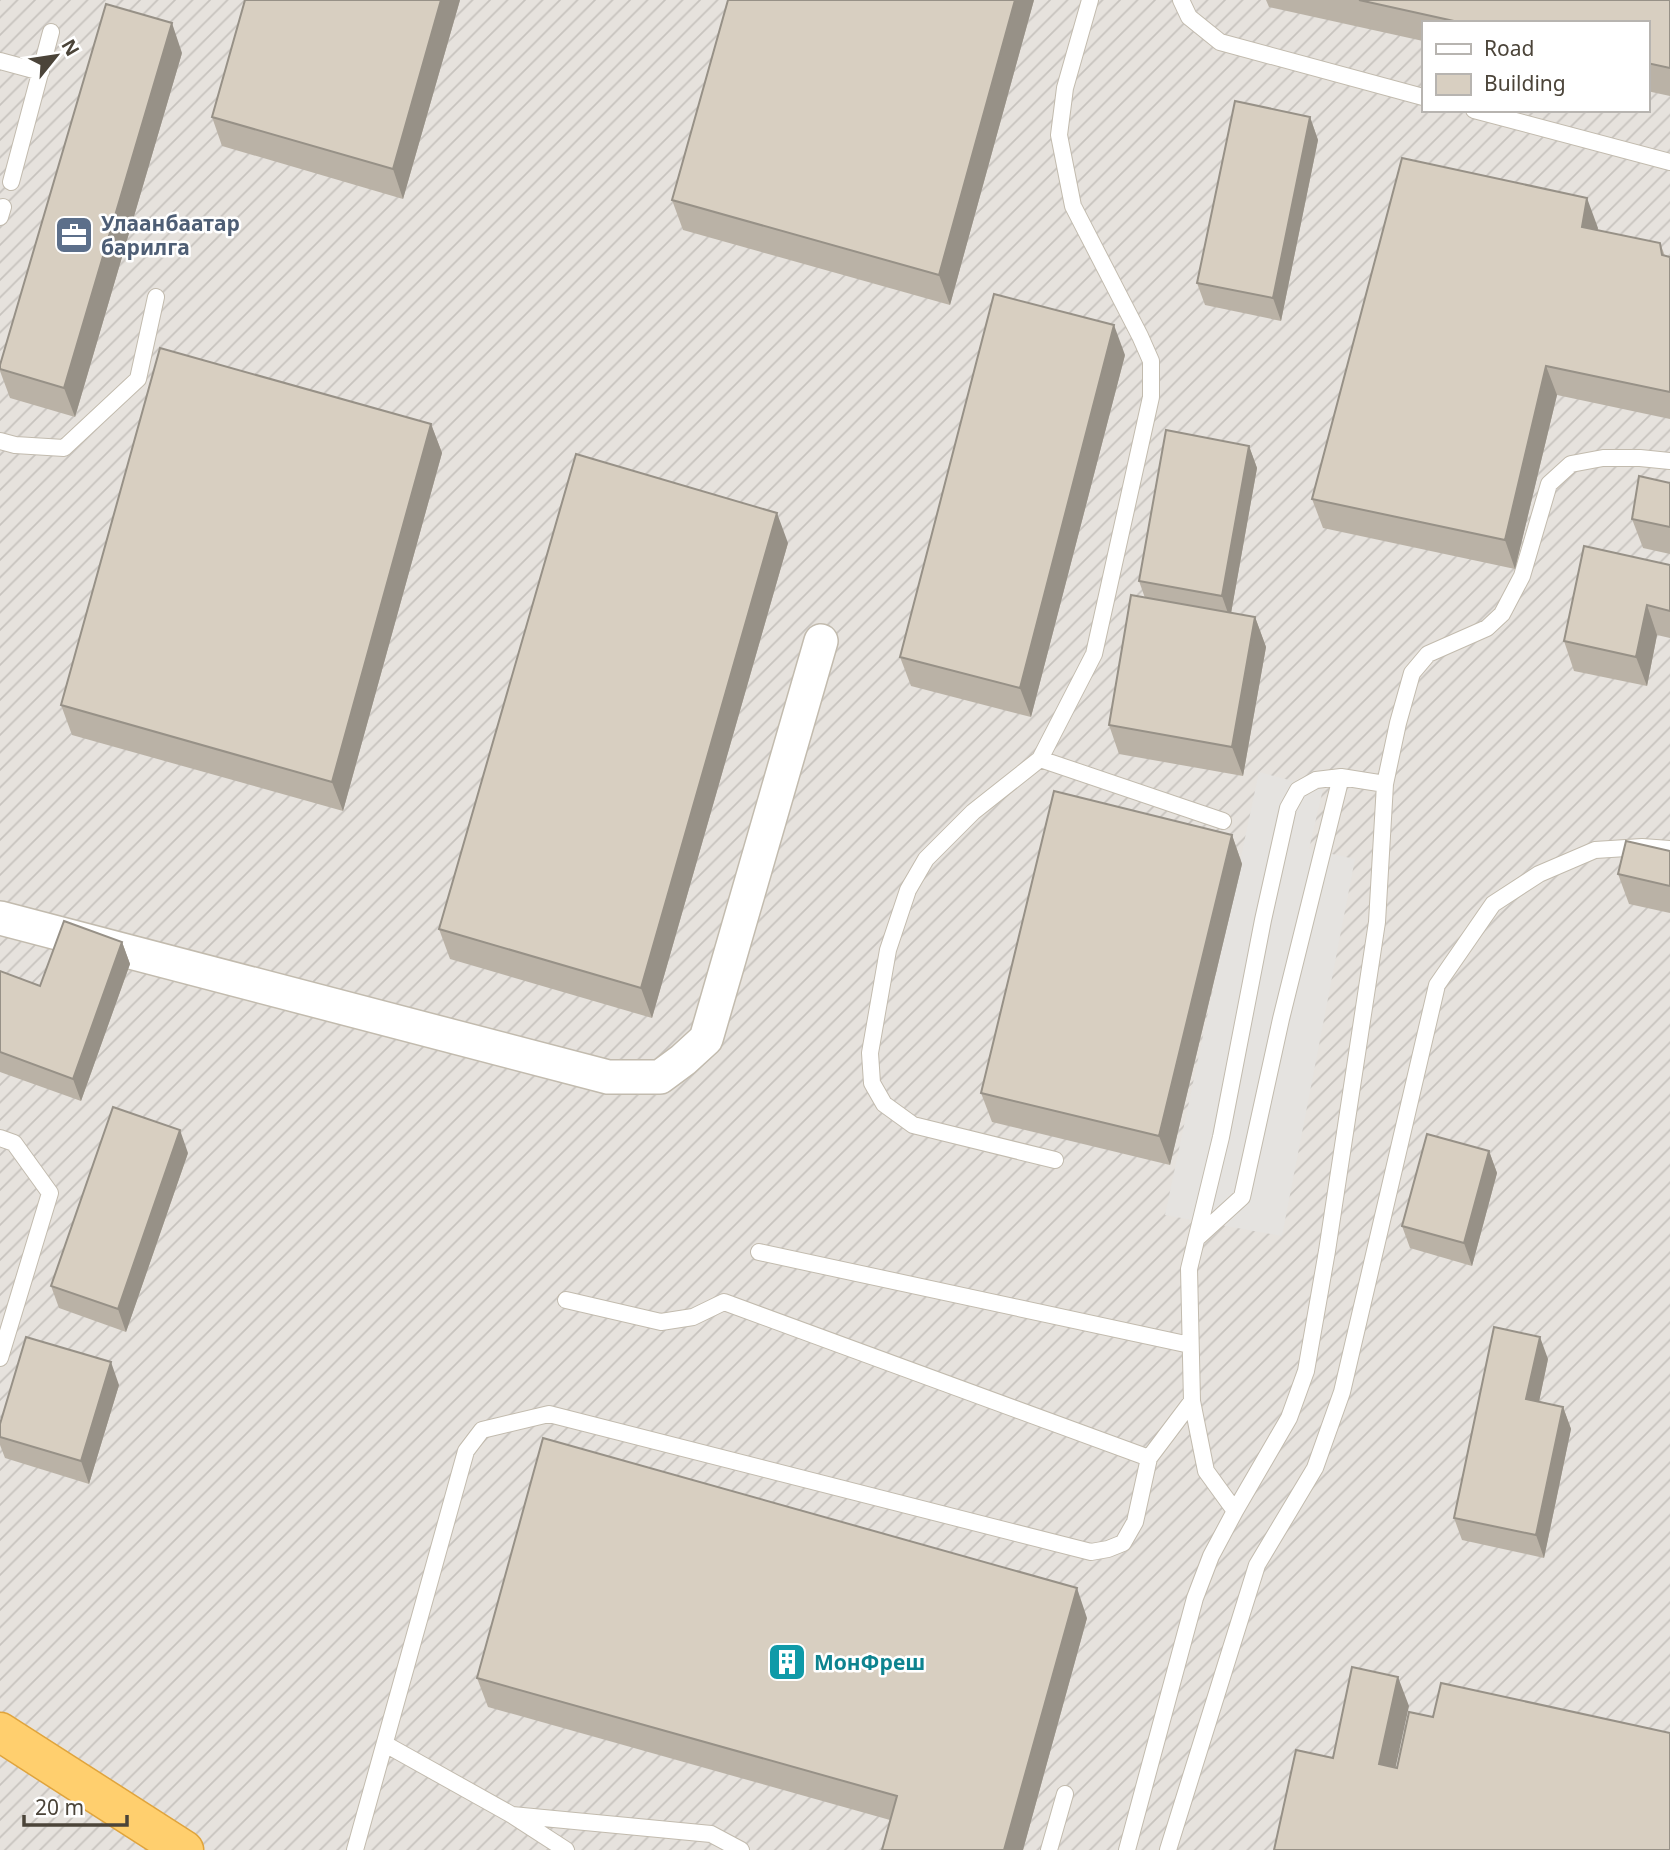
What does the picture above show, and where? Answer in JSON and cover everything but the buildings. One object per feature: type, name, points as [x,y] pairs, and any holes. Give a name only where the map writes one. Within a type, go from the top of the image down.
[{"type":"highway","points":[[0,1732],[184,1850]]},
{"type":"street","points":[[0,918],[608,1077],[660,1077],[706,1039],[821,641]]},
{"type":"lane","points":[[1055,1160],[913,1125],[884,1104],[872,1083],[870,1053],[888,950],[908,891],[926,859],[973,813],[1040,759],[1094,654],[1151,397],[1151,360],[1073,206],[1059,135],[1065,88],[1090,0]]},
{"type":"lane","points":[[1181,0],[1189,17],[1220,43],[1422,97]]},
{"type":"lane","points":[[11,182],[51,32]]},
{"type":"lane","points":[[0,61],[41,72]]},
{"type":"lane","points":[[1482,112],[1670,162]]},
{"type":"lane","points":[[0,441],[15,445],[64,448],[138,379],[156,297]]},
{"type":"lane","points":[[1127,1850],[1195,1598],[1211,1556],[1289,1418],[1306,1371],[1377,922],[1385,785],[1412,673],[1428,654],[1487,628],[1502,614],[1521,576],[1549,484],[1571,464],[1603,458],[1670,461]]},
{"type":"lane","points":[[1040,759],[1223,821]]},
{"type":"lane","points":[[1235,1511],[1206,1471],[1192,1401],[1189,1269],[1221,1137],[1263,920],[1288,808],[1298,790],[1317,780],[1341,777],[1385,785]]},
{"type":"lane","points":[[1197,1238],[1242,1197],[1281,1019],[1341,777]]},
{"type":"lane","points":[[1168,1850],[1257,1565],[1315,1468],[1342,1392],[1437,985],[1493,904],[1539,874],[1595,850],[1670,849]]},
{"type":"lane","points":[[0,1138],[14,1143],[50,1193],[0,1358]]},
{"type":"lane","points":[[759,1252],[1190,1345]]},
{"type":"lane","points":[[566,1300],[661,1322],[693,1317],[724,1302],[1149,1458]]},
{"type":"lane","points":[[355,1850],[466,1451],[482,1430],[549,1414],[1091,1552],[1123,1543],[1135,1522],[1149,1458],[1192,1401]]},
{"type":"lane","points":[[385,1744],[512,1815],[566,1850]]},
{"type":"lane","points":[[1049,1850],[1065,1794]]},
{"type":"lane","points":[[512,1815],[711,1834],[741,1850]]},
{"type":"shaded area","points":[[0,0],[1670,0],[1670,1850],[0,1850]]},
{"type":"shaded area","points":[[1259,772],[1323,789],[1309,849],[1355,859],[1282,1236],[1165,1215]]},
{"type":"place","name":"Улаанбаатар барилга","points":[[74,235]]},
{"type":"place","name":"МонФреш","points":[[787,1662]]}]
